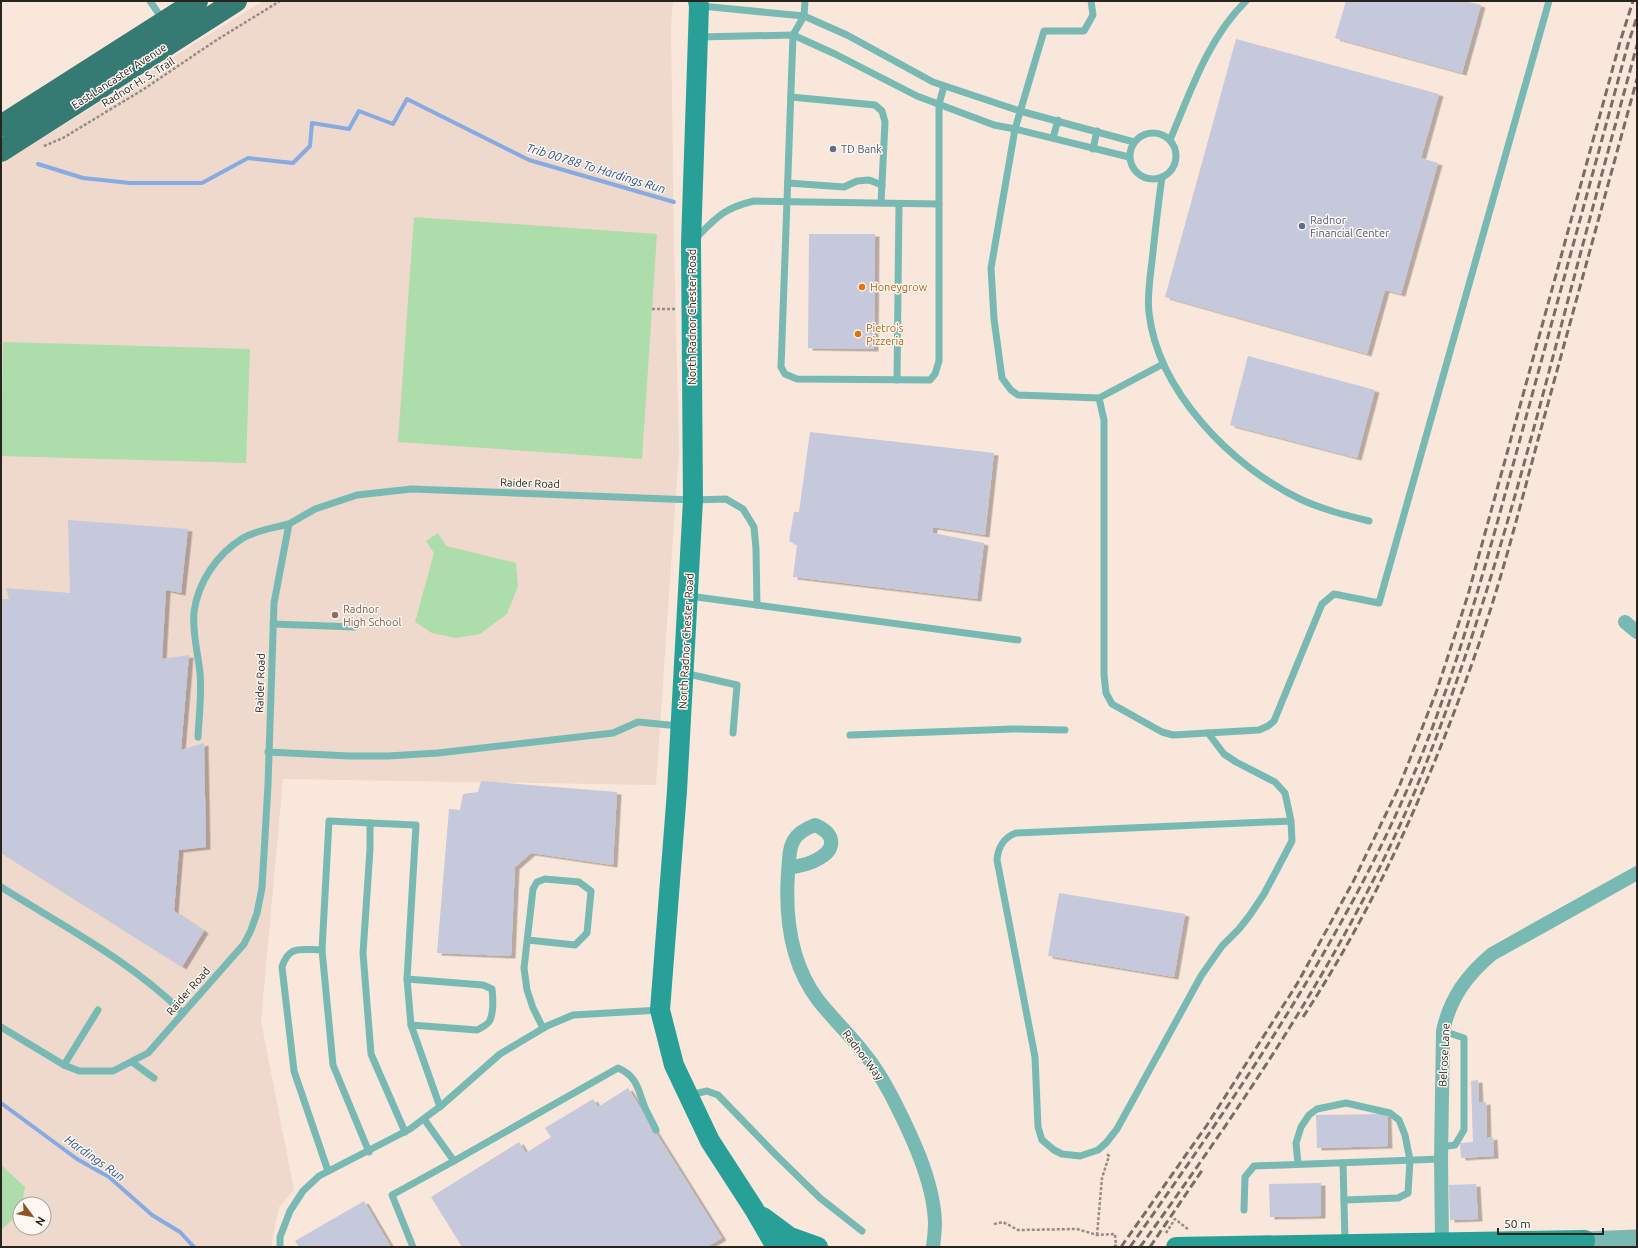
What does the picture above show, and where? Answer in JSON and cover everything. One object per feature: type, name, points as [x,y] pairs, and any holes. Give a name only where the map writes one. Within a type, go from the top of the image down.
[{"type":"highway","name":"East Lancaster Avenue","points":[[1,126],[197,1]]},
{"type":"highway","name":"East Lancaster Avenue","points":[[1,151],[236,1]]},
{"type":"main road","name":"North Radnor Chester Road","points":[[700,3],[697,37],[692,243],[693,500],[681,726],[660,1010],[674,1065],[710,1140],[754,1208],[776,1247]]},
{"type":"main road","points":[[754,1208],[772,1225],[790,1237],[818,1247]]},
{"type":"main road","points":[[1484,1242],[1504,1247]]},
{"type":"main road","points":[[1169,1243],[1585,1243]]},
{"type":"street","points":[[1625,622],[1637,632]]},
{"type":"street","name":"Radnor Way","points":[[789,868],[786,893],[788,919],[792,938],[803,973],[818,999],[872,1064],[891,1094],[912,1137],[928,1182],[935,1222],[933,1247]]},
{"type":"street","name":"Belrose Lane","points":[[1442,1242],[1441,1153],[1443,1031],[1446,1015],[1458,992],[1475,968],[1492,954],[1637,873]]},
{"type":"street","points":[[1585,1243],[1637,1238]]},
{"type":"lane","points":[[150,1],[164,22]]},
{"type":"lane","points":[[805,1],[804,16],[793,35],[781,367],[785,374],[797,378],[897,380],[930,380],[935,374],[939,361],[939,104],[944,86]]},
{"type":"lane","points":[[1091,1],[1093,15],[1084,31],[1044,31],[1015,129],[991,268],[994,319],[1002,378],[1011,390],[1018,395],[1099,398],[1163,364]]},
{"type":"lane","points":[[1170,140],[1204,62],[1229,21],[1246,1]]},
{"type":"lane","points":[[1099,398],[1104,420],[1104,675],[1106,693],[1112,704],[1162,732],[1173,735],[1259,730],[1268,726],[1274,721],[1322,604],[1334,594],[1379,603],[1549,1]]},
{"type":"lane","points":[[700,3],[804,16],[846,36],[933,82],[1020,111],[1058,120],[1134,142]]},
{"type":"lane","points":[[697,37],[793,35],[835,54],[917,96],[994,125],[1129,157]]},
{"type":"lane","points":[[791,97],[875,105],[882,112],[885,122],[882,203]]},
{"type":"lane","points":[[1053,138],[1058,120]]},
{"type":"lane","points":[[1092,149],[1097,131]]},
{"type":"lane","points":[[1149,133],[1157,133],[1164,136],[1170,140],[1174,146],[1176,154],[1173,168],[1162,177],[1154,179],[1140,176],[1134,170],[1129,157],[1134,142],[1142,135],[1149,133]]},
{"type":"lane","points":[[1162,177],[1149,298],[1149,312],[1155,342],[1163,364],[1176,387],[1206,427],[1237,458],[1253,470],[1283,490],[1315,506],[1369,521]]},
{"type":"lane","points":[[788,183],[844,187],[857,181],[869,180],[882,185]]},
{"type":"lane","points":[[692,243],[711,222],[726,210],[754,201],[939,204]]},
{"type":"lane","points":[[897,380],[899,204]]},
{"type":"lane","name":"Raider Road","points":[[1,1027],[64,1064],[79,1071],[113,1071],[148,1053],[244,944],[255,919],[262,888],[274,603],[289,524],[315,509],[357,495],[412,489],[693,500],[726,499],[743,509],[754,527],[757,605]]},
{"type":"lane","points":[[198,737],[200,674],[196,652],[194,612],[202,584],[217,559],[243,538],[262,530],[289,524]]},
{"type":"lane","points":[[688,596],[1018,640]]},
{"type":"lane","points":[[273,624],[354,626]]},
{"type":"lane","points":[[684,673],[736,685],[732,734]]},
{"type":"lane","points":[[268,752],[349,756],[438,753],[613,734],[638,722],[681,726]]},
{"type":"lane","points":[[850,734],[1013,729],[1065,730]]},
{"type":"lane","points":[[1208,733],[1224,754],[1236,762],[1275,782],[1285,793],[1291,821],[1292,841],[1264,894],[1239,929],[1222,946],[1201,976],[1117,1129],[1102,1148],[1088,1155],[1070,1156],[1054,1150],[1042,1140],[1038,1127],[1035,1057],[997,860],[998,851],[1004,841],[1016,833],[1291,821]]},
{"type":"lane","points":[[369,1152],[333,1065],[322,950],[329,821],[416,825],[407,980],[411,1025],[440,1107]]},
{"type":"lane","points":[[370,823],[370,849],[363,953],[371,1054],[405,1132]]},
{"type":"lane","points":[[528,940],[576,945],[587,934],[591,891],[579,882],[545,879],[537,882],[533,889],[524,968],[527,990],[533,1008],[543,1028]]},
{"type":"lane","points":[[1,887],[130,968],[164,994],[183,1013]]},
{"type":"lane","points":[[322,950],[293,950],[285,957],[282,966],[294,1071],[328,1172]]},
{"type":"lane","points":[[407,980],[483,985],[492,989],[493,997],[490,1020],[485,1026],[477,1030],[411,1025]]},
{"type":"lane","points":[[64,1064],[98,1010]]},
{"type":"lane","points":[[280,1247],[280,1237],[290,1211],[304,1191],[319,1176],[369,1152],[405,1132],[440,1107],[500,1054],[543,1028],[573,1015],[660,1010]]},
{"type":"lane","points":[[1244,1210],[1245,1177],[1254,1166],[1410,1160],[1441,1153],[1456,1145],[1464,1130],[1464,1038],[1443,1031]]},
{"type":"lane","points":[[132,1062],[154,1078]]},
{"type":"lane","points":[[413,1247],[392,1195],[618,1068],[628,1072],[638,1088],[645,1109],[656,1130]]},
{"type":"lane","points":[[688,1095],[707,1091],[718,1095],[776,1156],[820,1198],[862,1231]]},
{"type":"lane","points":[[1298,1164],[1296,1143],[1301,1127],[1309,1115],[1317,1109],[1346,1103],[1390,1113],[1400,1120],[1405,1135],[1410,1160],[1408,1193],[1398,1198],[1344,1200]]},
{"type":"lane","points":[[424,1119],[454,1161]]},
{"type":"lane","points":[[1343,1163],[1345,1244]]},
{"type":"path","name":"Radnor H. S. Trail","points":[[38,148],[63,138],[144,89],[215,41],[280,1]]},
{"type":"path","points":[[652,309],[692,310]]},
{"type":"path","points":[[1097,1235],[1102,1178],[1109,1156],[1102,1148]]},
{"type":"path","points":[[1169,1243],[1175,1219],[1191,1231]]},
{"type":"path","points":[[994,1224],[1003,1222],[1018,1230],[1077,1229],[1097,1235],[1115,1234],[1115,1246]]},
{"type":"shaded area","name":"Radnor High School","points":[[263,1],[673,1],[671,25],[679,451],[656,785],[283,779],[261,1021],[294,1190],[279,1207],[271,1247],[1,1247],[1,164]]},
{"type":"green space","points":[[414,217],[657,234],[642,459],[398,442]]},
{"type":"green space","points":[[3,342],[250,349],[246,463],[1,456]]},
{"type":"green space","points":[[438,533],[446,546],[516,563],[518,586],[507,614],[480,634],[456,638],[432,633],[415,622],[434,553],[426,541]]},
{"type":"green space","points":[[1,1165],[25,1187],[23,1196],[12,1196],[12,1219],[1,1230]]},
{"type":"building","points":[[1346,1],[1465,1],[1481,5],[1462,73],[1335,38]]},
{"type":"building","name":"Radnor Financial Center","points":[[1236,39],[1439,94],[1421,158],[1438,163],[1401,294],[1385,290],[1367,354],[1165,297]]},
{"type":"building","points":[[809,234],[875,234],[874,349],[808,348]]},
{"type":"building","points":[[1248,356],[1375,390],[1357,458],[1230,425]]},
{"type":"building","points":[[810,432],[994,453],[985,535],[933,527],[933,533],[984,543],[977,599],[793,577],[797,545],[789,541],[794,512],[799,512]]},
{"type":"building","points":[[68,520],[188,529],[181,593],[166,590],[162,659],[189,655],[181,750],[204,743],[206,847],[179,850],[174,911],[204,931],[182,967],[1,853],[1,599],[9,599],[6,588],[70,593]]},
{"type":"building","points":[[481,781],[617,792],[613,865],[531,853],[515,867],[511,956],[437,953],[449,809],[460,810],[463,794],[478,792]]},
{"type":"building","points":[[1059,893],[1185,914],[1174,977],[1048,956]]},
{"type":"building","points":[[1478,1080],[1479,1103],[1486,1102],[1487,1138],[1493,1137],[1494,1156],[1461,1158],[1460,1143],[1473,1142],[1471,1081]]},
{"type":"building","points":[[628,1088],[722,1238],[707,1247],[462,1247],[431,1197],[519,1142],[526,1153],[551,1137],[545,1128],[593,1099],[598,1107]]},
{"type":"building","points":[[1387,1114],[1388,1146],[1317,1148],[1316,1115]]},
{"type":"building","points":[[1321,1183],[1321,1216],[1270,1217],[1269,1184]]},
{"type":"building","points":[[1476,1184],[1478,1219],[1450,1220],[1449,1185]]},
{"type":"building","points":[[364,1201],[391,1247],[299,1247],[295,1241]]},
{"type":"waterway","name":"Trib 00788 To Hardings Run","points":[[38,164],[83,178],[130,183],[202,183],[248,158],[293,163],[310,146],[312,123],[349,129],[359,111],[393,124],[407,99],[529,160],[674,202]]},
{"type":"waterway","name":"Hardings Run","points":[[1,1103],[77,1159],[109,1177],[152,1215],[180,1232],[194,1247]]},
{"type":"railway","points":[[1121,1247],[1207,1125],[1297,984],[1353,882],[1399,787],[1437,690],[1468,595],[1620,42],[1633,1]]},
{"type":"railway","points":[[1130,1247],[1207,1137],[1280,1025],[1315,968],[1379,851],[1425,747],[1457,659],[1471,614],[1510,477],[1628,44],[1637,17]]},
{"type":"railway","points":[[1140,1247],[1179,1193],[1254,1083],[1325,969],[1387,852],[1415,791],[1459,675],[1497,557],[1531,438],[1637,45]]},
{"type":"railway","points":[[1303,1017],[1330,975],[1378,887],[1400,841],[1440,749],[1475,655],[1512,537],[1637,79]]},
{"type":"railway","points":[[1150,1247],[1203,1169]]},
{"type":"place","name":"TD Bank","points":[[833,149]]},
{"type":"place","name":"Radnor Financial Center","points":[[1302,226]]},
{"type":"place","name":"Honeygrow","points":[[862,287]]},
{"type":"place","name":"Pietro's Pizzeria","points":[[858,334]]},
{"type":"place","name":"Radnor High School","points":[[335,615]]}]
